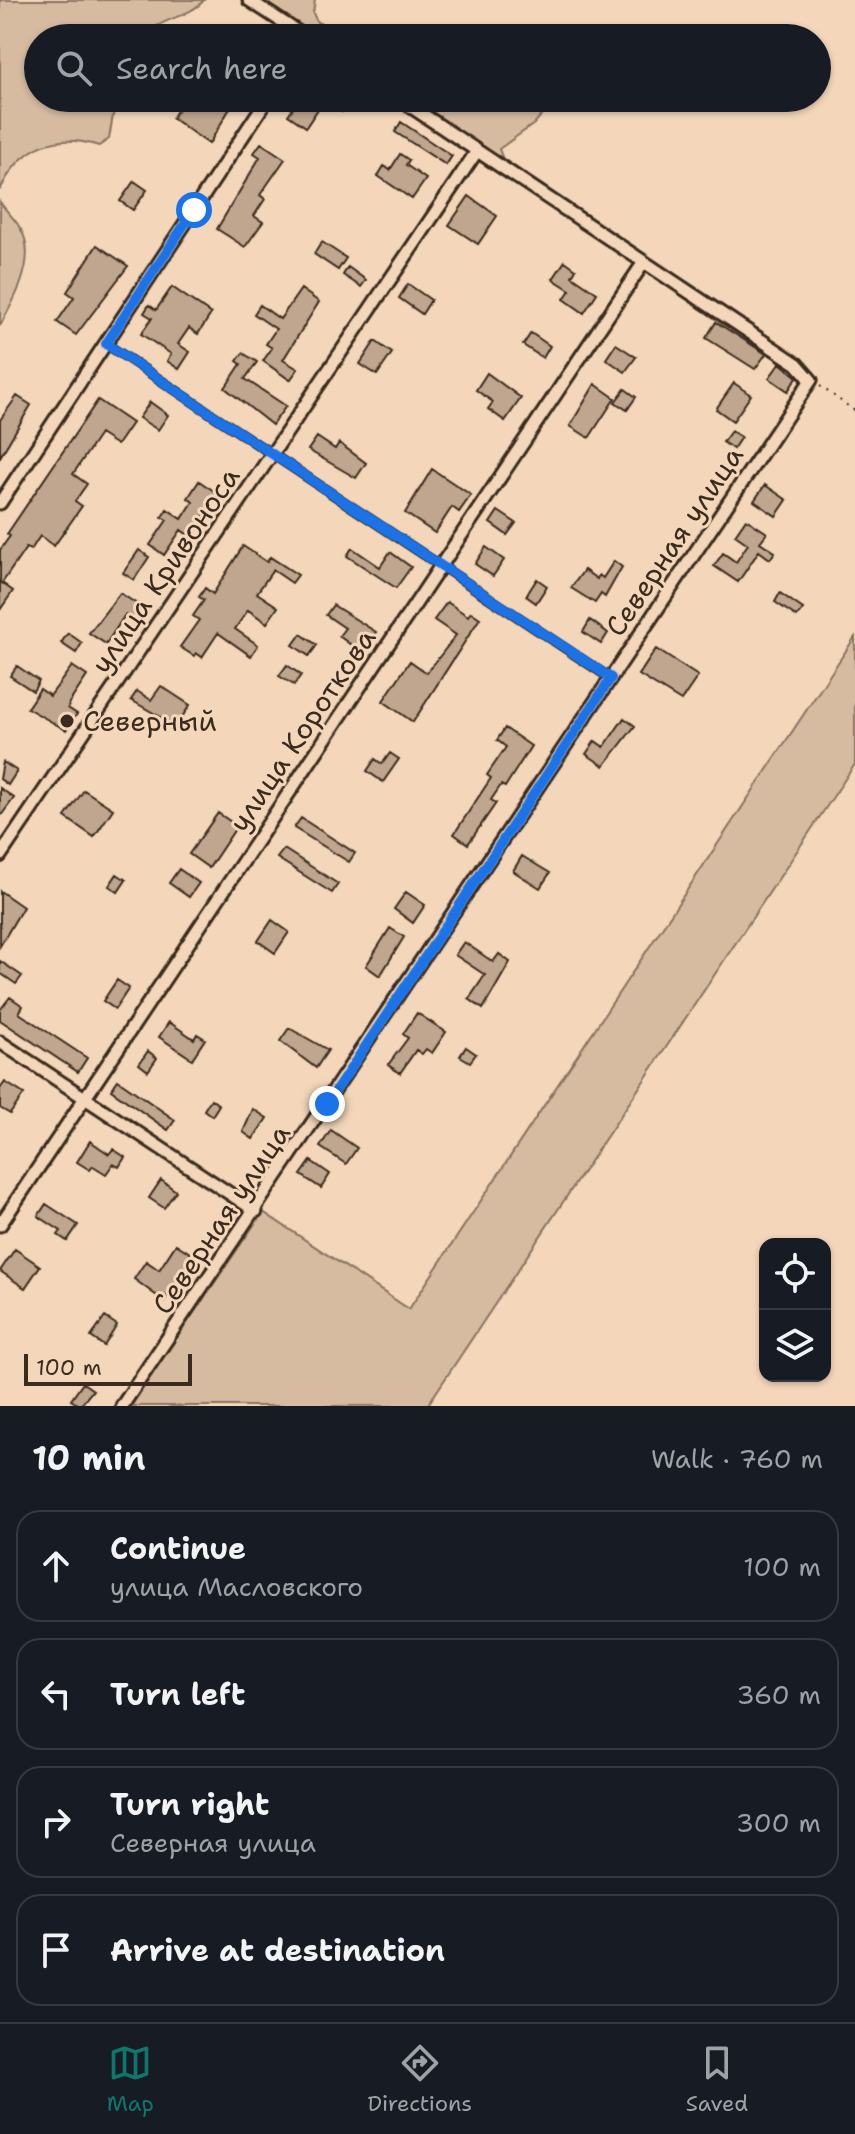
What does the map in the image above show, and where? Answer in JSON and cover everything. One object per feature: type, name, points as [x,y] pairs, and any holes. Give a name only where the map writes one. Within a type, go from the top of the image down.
[{"type":"street","points":[[249,0],[286,24]]},
{"type":"street","points":[[0,503],[259,112]]},
{"type":"street","points":[[419,112],[797,364],[811,380]]},
{"type":"street","name":"улица Кривоноса","points":[[0,856],[477,151]]},
{"type":"street","name":"улица Короткова","points":[[0,1225],[644,262]]},
{"type":"street","name":"Северная улица","points":[[122,1406],[256,1211],[811,380]]},
{"type":"street","points":[[0,1042],[256,1211]]},
{"type":"lane","points":[[106,344],[611,678]]},
{"type":"path","points":[[811,380],[855,411]]},
{"type":"shaded area","points":[[0,0],[204,0],[190,11],[161,24],[24,24],[24,112],[114,112],[109,139],[99,146],[68,141],[41,146],[18,163],[0,190]]},
{"type":"shaded area","points":[[263,0],[315,0],[313,13],[321,24],[298,24]]},
{"type":"shaded area","points":[[430,112],[544,112],[534,124],[499,149],[504,162]]},
{"type":"shaded area","points":[[0,202],[21,229],[27,250],[24,273],[0,326]]},
{"type":"shaded area","points":[[855,637],[855,764],[427,1406],[130,1406],[263,1212],[409,1309]]},
{"type":"building","points":[[176,112],[228,112],[209,144],[172,118]]},
{"type":"building","points":[[290,112],[316,112],[306,127],[288,115]]},
{"type":"building","points":[[401,122],[452,156],[446,165],[395,132]]},
{"type":"building","points":[[261,143],[285,159],[260,195],[265,199],[254,216],[263,222],[245,247],[217,229],[260,157],[254,153]]},
{"type":"building","points":[[400,154],[409,160],[406,165],[426,179],[412,199],[378,176],[384,166],[390,170]]},
{"type":"building","points":[[134,181],[147,190],[133,210],[120,201]]},
{"type":"building","points":[[469,196],[497,216],[478,244],[449,225]]},
{"type":"building","points":[[322,242],[346,258],[338,270],[314,254]]},
{"type":"building","points":[[97,245],[128,266],[76,335],[57,322],[74,297],[67,292]]},
{"type":"building","points":[[565,261],[576,269],[572,276],[597,293],[584,313],[564,299],[570,290],[553,279]]},
{"type":"building","points":[[348,267],[366,280],[361,287],[343,275]]},
{"type":"building","points":[[408,284],[431,300],[422,314],[399,298]]},
{"type":"building","points":[[172,287],[211,314],[198,334],[189,328],[178,344],[190,352],[179,369],[167,361],[171,354],[141,334],[152,318],[144,313],[149,305],[156,310]]},
{"type":"building","points":[[301,289],[319,302],[283,360],[298,369],[290,380],[263,361],[272,348],[266,344],[276,329],[254,314],[260,305],[280,319]]},
{"type":"building","points":[[716,322],[766,354],[755,369],[706,338]]},
{"type":"building","points":[[531,333],[550,346],[543,358],[523,345]]},
{"type":"building","points":[[375,341],[392,353],[377,375],[360,364]]},
{"type":"building","points":[[616,344],[636,357],[625,372],[606,359]]},
{"type":"building","points":[[243,353],[257,362],[245,379],[286,406],[272,425],[225,388],[241,364],[237,361]]},
{"type":"building","points":[[780,363],[797,377],[788,391],[769,378]]},
{"type":"building","points":[[487,373],[521,398],[505,421],[488,409],[493,402],[476,390]]},
{"type":"building","points":[[734,383],[751,395],[733,421],[716,409]]},
{"type":"building","points":[[595,384],[615,398],[589,438],[570,426]]},
{"type":"building","points":[[625,389],[636,397],[627,410],[615,402]]},
{"type":"building","points":[[17,396],[31,405],[0,457],[0,420]]},
{"type":"building","points":[[98,400],[132,423],[117,445],[100,434],[73,474],[87,484],[75,501],[82,506],[54,546],[40,536],[31,550],[26,548],[2,583],[13,591],[0,610],[0,550],[10,536],[7,534]]},
{"type":"building","points":[[150,402],[168,415],[158,430],[139,418]]},
{"type":"building","points":[[731,431],[741,437],[733,449],[723,442]]},
{"type":"building","points":[[317,437],[335,449],[339,443],[366,463],[356,478],[308,450]]},
{"type":"building","points":[[432,469],[471,495],[459,512],[452,507],[435,533],[405,513]]},
{"type":"building","points":[[199,481],[217,493],[191,537],[181,530],[164,555],[150,545],[167,520],[162,517],[167,509],[182,519],[193,502],[188,498]]},
{"type":"building","points":[[765,485],[787,500],[776,516],[754,501]]},
{"type":"building","points":[[498,511],[516,523],[507,535],[490,523]]},
{"type":"building","points":[[746,519],[767,533],[760,542],[775,552],[770,559],[759,551],[738,582],[714,566],[723,553],[736,562],[748,544],[735,535]]},
{"type":"building","points":[[243,546],[267,562],[270,557],[298,575],[292,583],[273,570],[257,593],[278,607],[267,623],[248,610],[235,629],[258,645],[251,656],[218,633],[202,657],[196,653],[194,656],[180,647],[199,620],[193,616],[204,600],[199,597],[205,588],[213,594]]},
{"type":"building","points":[[486,547],[504,560],[493,576],[475,564]]},
{"type":"building","points":[[352,548],[380,567],[390,552],[411,567],[396,588],[347,556]]},
{"type":"building","points":[[139,550],[149,557],[134,580],[123,573]]},
{"type":"building","points":[[614,561],[622,567],[605,597],[601,594],[595,603],[571,588],[584,570],[597,579],[599,575],[603,578]]},
{"type":"building","points":[[537,579],[547,586],[536,603],[526,596]]},
{"type":"building","points":[[120,593],[140,606],[131,619],[125,615],[106,644],[89,633]]},
{"type":"building","points":[[780,593],[803,609],[797,617],[775,602]]},
{"type":"building","points":[[447,602],[468,616],[471,612],[480,618],[413,722],[383,701],[410,661],[427,673],[456,635],[434,620]]},
{"type":"building","points":[[333,605],[376,632],[362,653],[339,636],[345,628],[326,615]]},
{"type":"building","points":[[590,620],[608,633],[601,644],[583,632]]},
{"type":"building","points":[[68,633],[82,643],[76,653],[61,643]]},
{"type":"building","points":[[301,634],[317,645],[309,656],[293,645]]},
{"type":"building","points":[[656,649],[698,676],[681,701],[639,675]]},
{"type":"building","points":[[287,665],[301,675],[294,685],[279,676]]},
{"type":"building","points":[[17,666],[39,681],[33,691],[10,676]]},
{"type":"building","points":[[72,666],[87,676],[69,703],[68,708],[77,714],[66,730],[27,708],[40,689],[50,696]]},
{"type":"building","points":[[161,686],[190,705],[176,726],[131,700],[137,691],[151,700]]},
{"type":"building","points":[[624,718],[635,726],[604,766],[586,754],[595,741],[604,747]]},
{"type":"building","points":[[505,728],[531,746],[505,787],[501,785],[491,800],[496,803],[468,844],[454,834],[491,778],[487,775],[506,747],[497,740]]},
{"type":"building","points":[[390,753],[399,759],[383,782],[367,771],[375,759],[382,764]]},
{"type":"building","points":[[3,762],[17,771],[8,785],[0,779]]},
{"type":"building","points":[[0,788],[14,798],[0,817]]},
{"type":"building","points":[[84,790],[113,809],[94,837],[65,817]]},
{"type":"building","points":[[218,813],[237,826],[209,868],[189,854]]},
{"type":"building","points":[[301,818],[355,853],[349,862],[294,828]]},
{"type":"building","points":[[284,849],[338,884],[332,893],[277,858]]},
{"type":"building","points":[[522,856],[550,873],[540,888],[513,871]]},
{"type":"building","points":[[179,869],[199,883],[189,897],[169,883]]},
{"type":"building","points":[[117,874],[126,880],[118,892],[109,886]]},
{"type":"building","points":[[0,891],[23,907],[0,946]]},
{"type":"building","points":[[406,892],[425,905],[413,923],[394,909]]},
{"type":"building","points":[[272,920],[289,932],[275,953],[258,941]]},
{"type":"building","points":[[390,928],[404,937],[380,976],[366,966]]},
{"type":"building","points":[[464,942],[493,962],[499,954],[510,962],[483,1009],[469,999],[485,975],[455,955]]},
{"type":"building","points":[[0,961],[22,976],[16,984],[0,973]]},
{"type":"building","points":[[117,980],[129,988],[115,1009],[103,1001]]},
{"type":"building","points":[[10,997],[23,1006],[19,1013],[87,1058],[78,1072],[0,1020],[0,1010]]},
{"type":"building","points":[[417,1013],[446,1032],[432,1053],[426,1049],[422,1054],[416,1050],[400,1073],[388,1065],[408,1038],[403,1034]]},
{"type":"building","points":[[169,1022],[194,1039],[197,1034],[205,1039],[192,1059],[159,1037]]},
{"type":"building","points":[[289,1028],[328,1050],[316,1068],[280,1041]]},
{"type":"building","points":[[466,1047],[476,1054],[470,1062],[460,1056]]},
{"type":"building","points":[[148,1051],[157,1058],[148,1071],[139,1064]]},
{"type":"building","points":[[118,1080],[175,1120],[168,1130],[111,1090]]},
{"type":"building","points":[[5,1082],[24,1094],[10,1114],[0,1108],[0,1089]]},
{"type":"building","points":[[211,1099],[219,1105],[212,1116],[204,1110]]},
{"type":"building","points":[[253,1109],[267,1118],[253,1139],[243,1132]]},
{"type":"building","points":[[331,1130],[357,1148],[346,1164],[320,1147]]},
{"type":"building","points":[[90,1141],[109,1154],[113,1149],[125,1157],[119,1167],[113,1164],[106,1174],[93,1166],[90,1170],[77,1162]]},
{"type":"building","points":[[311,1161],[330,1174],[321,1188],[301,1175]]},
{"type":"building","points":[[161,1180],[176,1191],[164,1208],[149,1198]]},
{"type":"building","points":[[46,1204],[78,1225],[67,1241],[58,1235],[61,1231],[38,1216]]},
{"type":"building","points":[[176,1244],[193,1255],[164,1301],[134,1279],[146,1261],[159,1270]]},
{"type":"building","points":[[15,1249],[40,1266],[25,1288],[0,1271]]},
{"type":"building","points":[[105,1317],[117,1325],[104,1346],[91,1337]]},
{"type":"building","points":[[83,1383],[93,1390],[80,1406],[71,1400]]},
{"type":"place","name":"Северный","points":[[67,721]]},
{"type":"route","points":[[194,210],[106,344],[611,678],[327,1104]]}]
